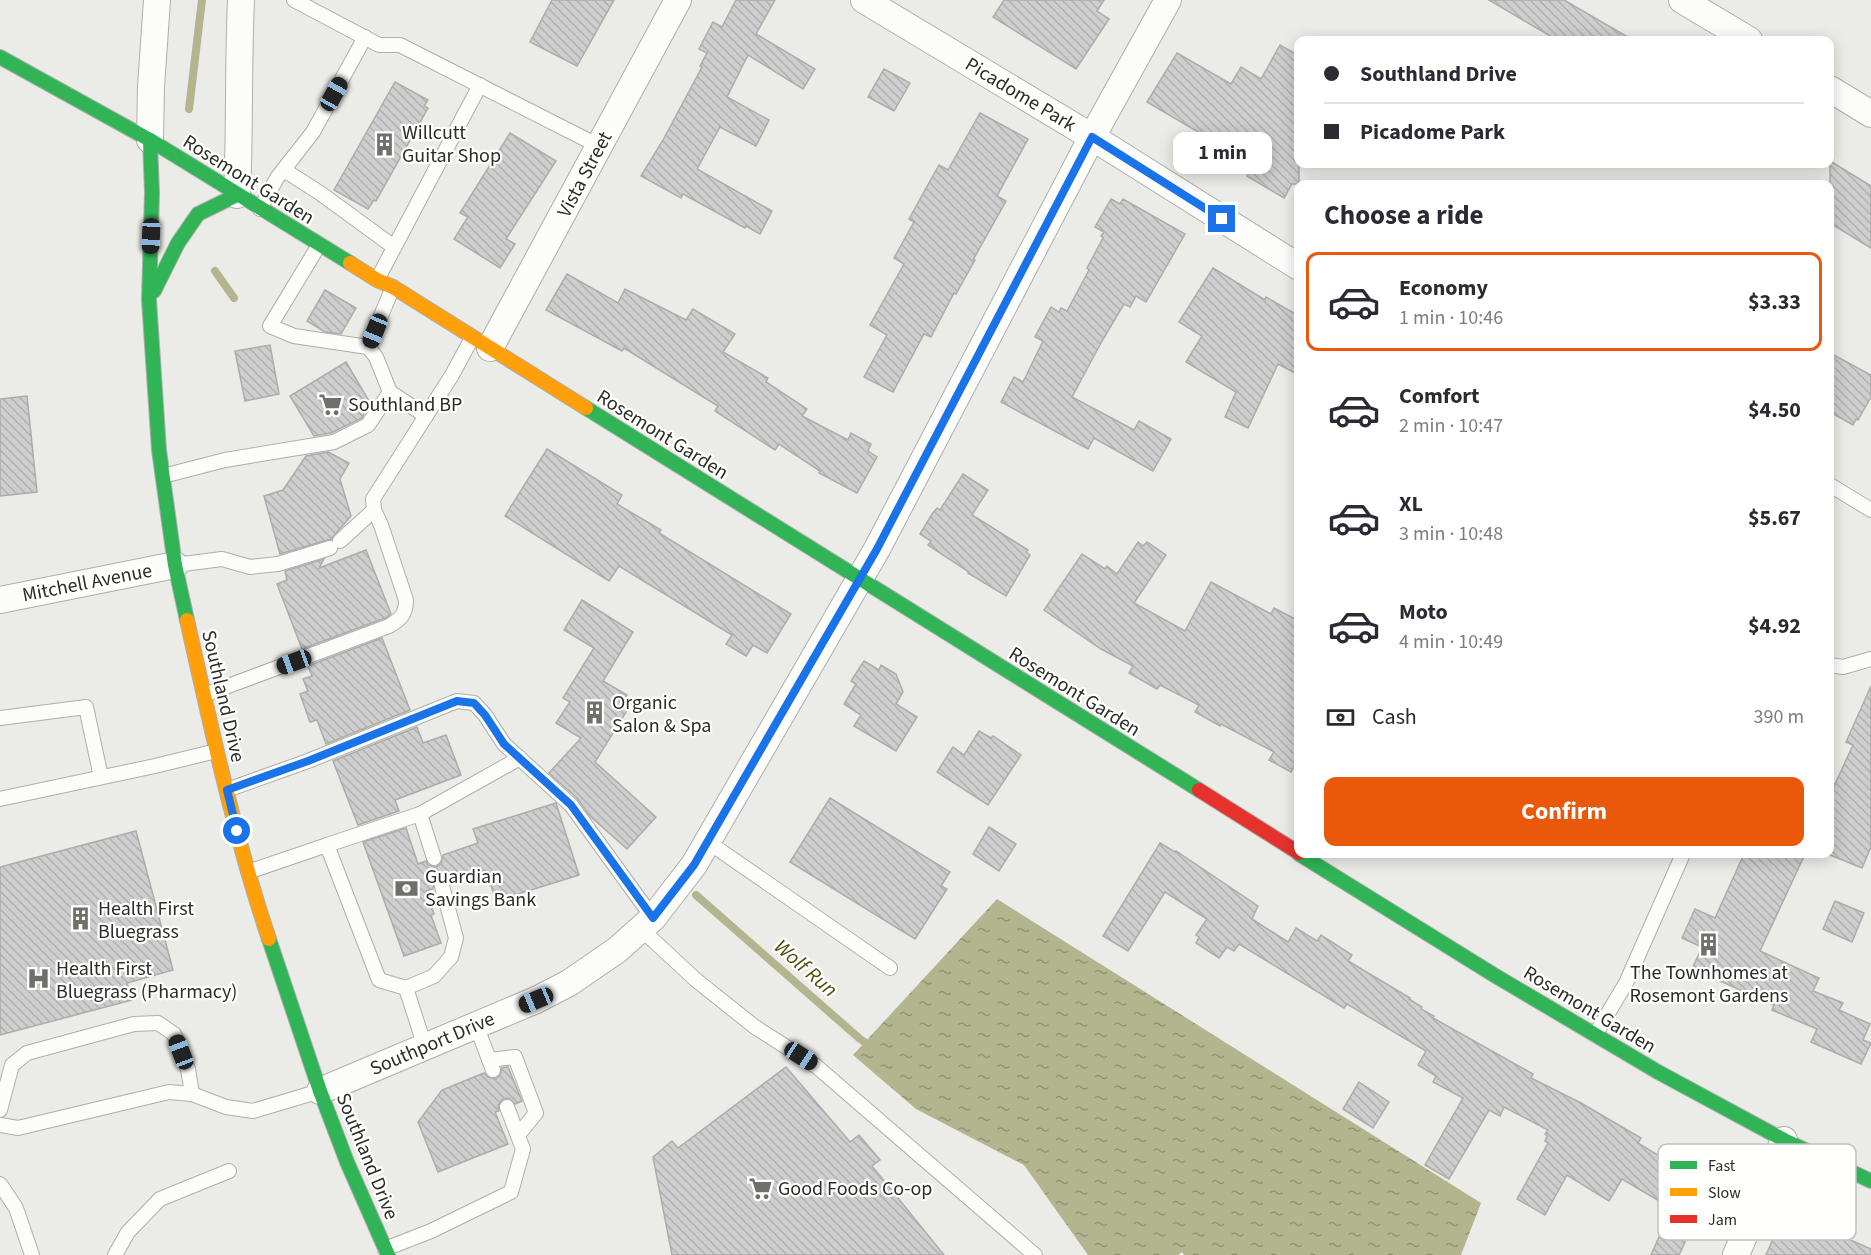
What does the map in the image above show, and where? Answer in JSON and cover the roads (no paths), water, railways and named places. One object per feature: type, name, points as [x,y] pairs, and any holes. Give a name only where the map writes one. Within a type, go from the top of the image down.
[{"type":"street","points":[[150,140],[157,0]]},
{"type":"street","points":[[148,300],[178,243],[198,214],[237,195],[241,0]]},
{"type":"street","name":"Vista Street","points":[[481,343],[599,146],[678,0]]},
{"type":"street","name":"Picadome Park","points":[[864,0],[1092,137],[1294,264]]},
{"type":"street","name":"Southport Drive","points":[[320,1090],[536,1000],[569,983],[617,950],[647,923],[694,865],[877,549],[1092,137],[1168,0]]},
{"type":"street","points":[[1682,0],[1742,36]]},
{"type":"street","name":"Rosemont Garden","points":[[0,57],[150,140],[319,245],[377,280],[393,287],[1294,850]]},
{"type":"street","points":[[1834,91],[1871,114]]},
{"type":"street","name":"Southland Drive","points":[[150,140],[152,193],[148,300],[159,450],[175,565],[216,751],[263,922],[347,1162],[387,1252]]},
{"type":"street","name":"Mitchell Avenue","points":[[0,600],[175,565]]},
{"type":"street","name":"Rosemont Garden","points":[[1307,858],[1595,1035],[1658,1072],[1792,1144]]},
{"type":"street","points":[[1782,1144],[1784,1140]]},
{"type":"street","name":"Rosemont Garden","points":[[1856,1174],[1871,1181]]},
{"type":"street","points":[[1736,1255],[1742,1240]]},
{"type":"lane","points":[[294,0],[379,45],[400,45],[599,146]]},
{"type":"lane","points":[[260,209],[284,170],[313,132],[365,37]]},
{"type":"lane","points":[[377,280],[480,85]]},
{"type":"lane","points":[[284,170],[320,193],[394,247]]},
{"type":"lane","points":[[319,245],[270,326],[294,336],[368,347],[376,357],[390,392],[426,416]]},
{"type":"lane","points":[[368,347],[393,287]]},
{"type":"lane","points":[[203,695],[400,620],[406,612],[406,600],[374,510],[373,499],[426,416],[481,343]]},
{"type":"lane","points":[[163,476],[225,460],[334,442],[368,425],[390,392]]},
{"type":"lane","points":[[1834,487],[1871,510]]},
{"type":"lane","points":[[175,565],[222,559],[250,567],[278,564],[335,544],[374,510]]},
{"type":"lane","points":[[1834,666],[1843,667],[1871,659]]},
{"type":"lane","points":[[227,790],[308,761],[457,701],[474,703],[504,744],[571,805],[647,923],[696,980],[755,1027],[816,1066],[1035,1255]]},
{"type":"lane","points":[[0,718],[86,707],[101,777]]},
{"type":"lane","points":[[0,799],[216,751]]},
{"type":"lane","points":[[248,872],[420,814],[520,758]]},
{"type":"lane","points":[[420,814],[434,858]]},
{"type":"lane","points":[[708,842],[890,968]]},
{"type":"lane","points":[[327,845],[379,980],[406,988],[434,976],[451,957],[456,938],[442,886]]},
{"type":"lane","points":[[1595,1035],[1626,983],[1681,858]]},
{"type":"lane","points":[[406,988],[424,1047]]},
{"type":"lane","points":[[0,1110],[12,1065],[27,1053],[134,1024],[158,1023],[174,1034],[188,1069],[192,1094]]},
{"type":"lane","points":[[476,1025],[491,1065],[515,1057],[537,1113],[518,1135]]},
{"type":"lane","points":[[0,1125],[18,1128],[169,1092],[192,1094],[226,1107],[253,1111],[320,1090]]},
{"type":"lane","points":[[387,1252],[511,1192],[523,1149],[507,1107]]},
{"type":"lane","points":[[115,1255],[128,1232],[160,1199],[229,1171]]},
{"type":"lane","points":[[0,1184],[16,1208],[32,1255]]},
{"type":"water","points":[[997,899],[1481,1203],[1461,1255],[1184,1255],[1182,1252],[1178,1255],[1088,1255],[1024,1165],[916,1109],[853,1055]]},
{"type":"waterway","name":"Wolf Run","points":[[189,109],[202,0]]},
{"type":"waterway","name":"Wolf Run","points":[[215,271],[234,298]]},
{"type":"waterway","name":"Wolf Run","points":[[696,895],[873,1048]]},
{"type":"place","name":"Willcutt Guitar Shop","points":[[384,144]]},
{"type":"place","name":"Southland BP","points":[[330,404]]},
{"type":"place","name":"Organic Salon & Spa","points":[[594,713]]},
{"type":"place","name":"Guardian Savings Bank","points":[[407,888]]},
{"type":"place","name":"Health First Bluegrass","points":[[80,919]]},
{"type":"place","name":"The Townhomes at Rosemont Gardens","points":[[1709,944]]},
{"type":"place","name":"Health First Bluegrass (Pharmacy)","points":[[38,979]]},
{"type":"place","name":"Good Foods Co-op","points":[[760,1188]]}]
